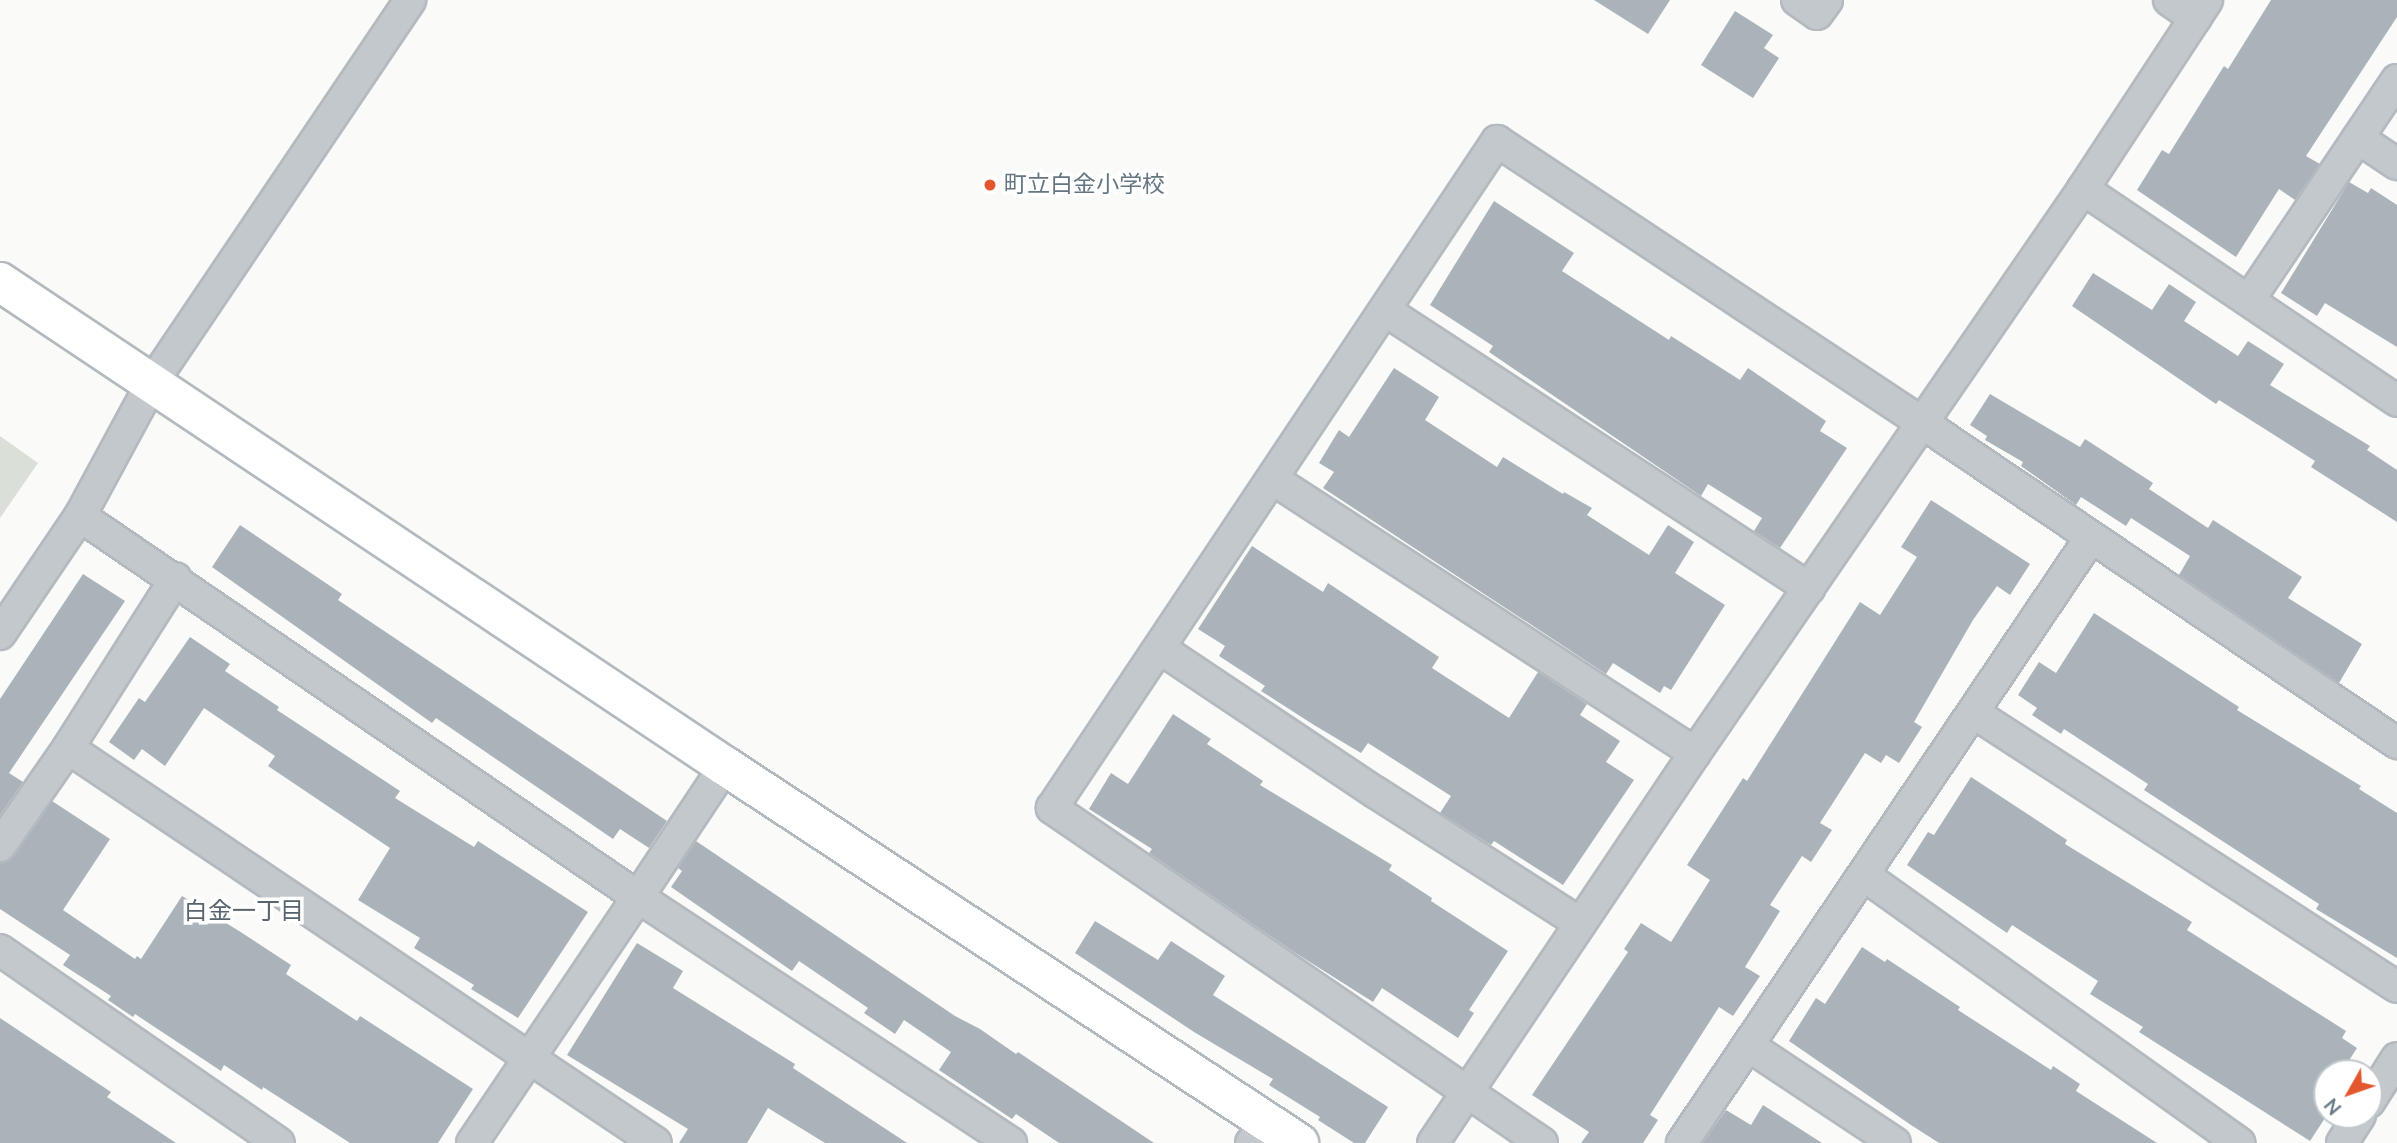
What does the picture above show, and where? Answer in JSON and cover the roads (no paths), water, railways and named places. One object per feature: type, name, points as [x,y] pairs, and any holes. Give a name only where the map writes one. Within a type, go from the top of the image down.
[{"type":"street","points":[[0,635],[80,516],[152,383],[410,0]]},
{"type":"street","points":[[1797,0],[1818,14],[1827,0]]},
{"type":"street","points":[[1433,1143],[1695,753],[1924,424],[2201,9],[2169,0]]},
{"type":"street","points":[[2249,300],[2397,79]]},
{"type":"street","points":[[2358,138],[2397,164]]},
{"type":"street","points":[[1542,1143],[1052,808],[1274,480],[1497,141],[1924,424],[2397,743]]},
{"type":"street","points":[[2083,189],[2397,401]]},
{"type":"street","points":[[0,282],[725,766],[1259,1132],[1300,1143]]},
{"type":"street","points":[[1386,311],[1809,588]]},
{"type":"street","points":[[1274,480],[1695,753]]},
{"type":"street","points":[[80,516],[176,578],[638,897],[1011,1143]]},
{"type":"street","points":[[1682,1143],[1865,876],[2091,537]]},
{"type":"street","points":[[0,846],[68,748],[176,578]]},
{"type":"street","points":[[1161,649],[1375,792],[1580,923]]},
{"type":"street","points":[[1974,713],[2397,987]]},
{"type":"street","points":[[68,748],[656,1143]]},
{"type":"street","points":[[472,1143],[725,766]]},
{"type":"street","points":[[1865,876],[2239,1143]]},
{"type":"street","points":[[0,950],[279,1143]]},
{"type":"street","points":[[1749,1046],[1895,1143]]},
{"type":"street","points":[[2383,1080],[2397,1058]]},
{"type":"place","name":"町立白金小学校","points":[[990,185]]},
{"type":"district","name":"白金一丁目","points":[[244,912]]}]
